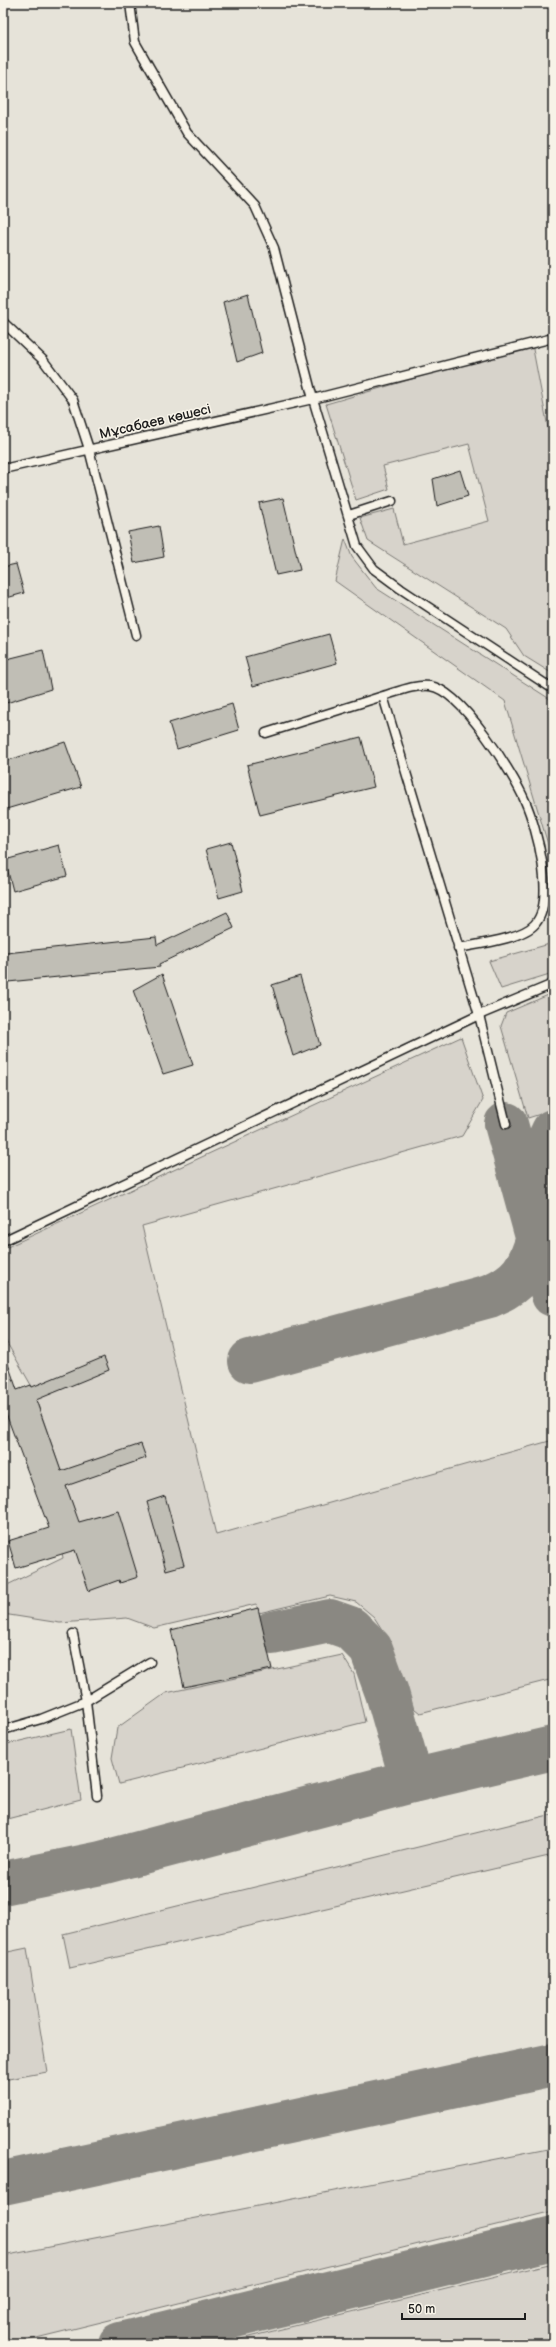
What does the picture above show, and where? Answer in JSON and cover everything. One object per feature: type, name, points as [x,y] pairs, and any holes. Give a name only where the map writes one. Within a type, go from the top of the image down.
[{"type":"lane","points":[[130,3],[135,42],[187,133],[255,206],[274,248],[313,399],[349,515],[357,546],[374,569],[401,589],[553,690]]},
{"type":"lane","points":[[3,322],[43,360],[73,400],[88,449],[136,634]]},
{"type":"lane","name":"Мұсабаев көшесі","points":[[3,468],[313,399],[553,338]]},
{"type":"lane","points":[[349,515],[392,501]]},
{"type":"lane","points":[[266,733],[412,687],[431,686],[448,694],[465,709],[492,745],[525,801],[535,835],[545,892],[542,908],[536,923],[526,933],[458,948]]},
{"type":"lane","points":[[383,696],[479,1015],[506,1124]]},
{"type":"lane","points":[[3,1241],[479,1015],[553,984]]},
{"type":"lane","points":[[73,1634],[86,1701],[97,1796]]},
{"type":"lane","points":[[3,1730],[41,1719],[86,1701],[150,1662]]},
{"type":"shaded area","points":[[3,3],[553,3],[553,2344],[3,2344]]},
{"type":"shaded area","points":[[532,344],[553,454],[553,674],[524,656],[506,629],[368,541],[360,518],[394,509],[403,544],[489,521],[469,444],[383,466],[389,489],[356,500],[326,404]]},
{"type":"shaded area","points":[[345,539],[352,557],[376,588],[553,701],[553,861],[505,701],[335,581]]},
{"type":"shaded area","points":[[553,943],[553,973],[501,989],[489,961]]},
{"type":"shaded area","points":[[553,993],[553,1110],[528,1118],[501,1026],[506,1013]]},
{"type":"shaded area","points":[[461,1037],[483,1100],[462,1136],[142,1226],[216,1535],[553,1440],[553,1679],[420,1713],[409,1704],[390,1642],[374,1617],[356,1602],[330,1596],[259,1613],[256,1604],[154,1628],[127,1618],[60,1623],[3,1614],[3,1587],[63,1558],[57,1526],[74,1509],[31,1385],[3,1336],[3,1249]]},
{"type":"shaded area","points":[[342,1655],[354,1674],[365,1722],[119,1784],[112,1758],[117,1728],[166,1693]]},
{"type":"shaded area","points":[[71,1729],[81,1800],[3,1820],[3,1745]]},
{"type":"shaded area","points":[[553,1814],[553,1855],[70,1968],[63,1934]]},
{"type":"shaded area","points":[[27,1948],[47,2072],[3,2080],[3,1953]]},
{"type":"shaded area","points":[[553,2148],[553,2211],[12,2344],[3,2344],[3,2256]]},
{"type":"shaded area","points":[[553,2263],[553,2344],[220,2344]]},
{"type":"building","points":[[248,294],[262,353],[237,362],[223,302]]},
{"type":"building","points":[[460,470],[468,496],[437,506],[433,479]]},
{"type":"building","points":[[283,498],[300,570],[276,575],[259,503]]},
{"type":"building","points":[[159,526],[164,557],[134,563],[128,532]]},
{"type":"building","points":[[16,564],[24,593],[3,599],[3,567]]},
{"type":"building","points":[[329,634],[337,663],[253,686],[245,657]]},
{"type":"building","points":[[43,650],[51,689],[3,704],[3,660]]},
{"type":"building","points":[[232,704],[239,730],[177,749],[169,723]]},
{"type":"building","points":[[361,737],[374,787],[260,815],[247,765]]},
{"type":"building","points":[[65,742],[81,787],[3,810],[3,762]]},
{"type":"building","points":[[231,842],[243,891],[219,898],[206,849]]},
{"type":"building","points":[[59,845],[67,876],[13,891],[5,860]]},
{"type":"building","points":[[227,912],[234,928],[159,964],[160,967],[8,982],[6,953],[156,937],[157,945]]},
{"type":"building","points":[[162,974],[193,1065],[163,1074],[133,990]]},
{"type":"building","points":[[300,976],[320,1045],[293,1056],[272,985]]},
{"type":"building","points":[[3,1355],[5,1355],[17,1390],[31,1385],[32,1387],[104,1357],[109,1370],[36,1400],[61,1471],[141,1444],[146,1458],[66,1486],[79,1522],[118,1511],[138,1577],[120,1583],[119,1580],[89,1591],[75,1550],[16,1568],[8,1541],[49,1528],[3,1406]]},
{"type":"building","points":[[165,1496],[184,1565],[166,1570],[147,1502]]},
{"type":"building","points":[[258,1608],[272,1669],[184,1687],[171,1630]]},
{"type":"taxiway","points":[[506,1124],[553,1295]]},
{"type":"taxiway","points":[[527,1198],[537,1165],[553,1131]]},
{"type":"taxiway","points":[[250,1361],[489,1296],[508,1286],[522,1274],[531,1258],[538,1237]]},
{"type":"taxiway","points":[[272,1633],[330,1621],[350,1628],[371,1649],[387,1693],[412,1781]]},
{"type":"taxiway","points":[[3,1883],[101,1863],[412,1781],[553,1748]]},
{"type":"taxiway","points":[[3,2183],[553,2065]]},
{"type":"taxiway","points":[[120,2344],[553,2238]]}]
